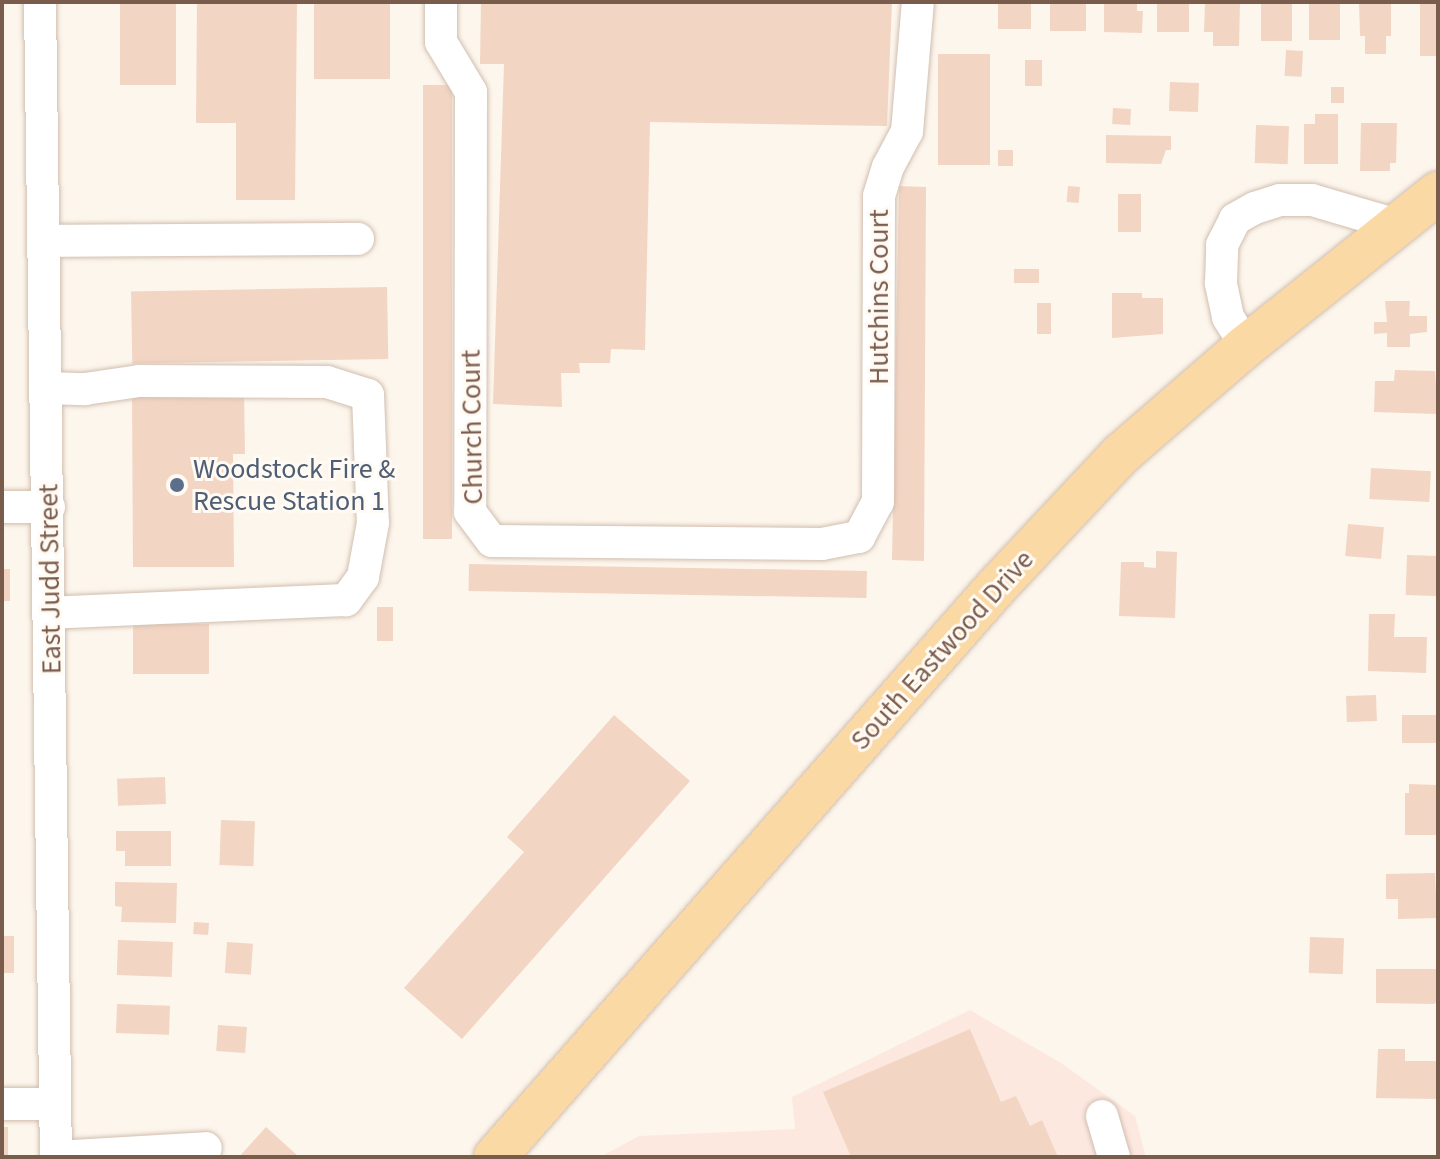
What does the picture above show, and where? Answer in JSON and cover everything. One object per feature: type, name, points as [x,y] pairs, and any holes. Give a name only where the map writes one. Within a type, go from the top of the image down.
[{"type":"main road","name":"South Eastwood Drive","points":[[495,1157],[999,584],[1120,455],[1246,346],[1438,193]]},
{"type":"street","name":"East Judd Street","points":[[40,2],[56,1157]]},
{"type":"street","name":"Church Court","points":[[441,2],[441,42],[471,92],[470,512],[492,541],[822,544],[859,537],[878,502]]},
{"type":"street","name":"Hutchins Court","points":[[878,502],[879,196],[888,167],[907,132],[918,2]]},
{"type":"street","points":[[1246,346],[1228,317],[1221,283],[1222,245],[1235,219],[1280,200],[1312,200],[1397,225]]},
{"type":"street","points":[[44,241],[358,239]]},
{"type":"street","points":[[47,388],[85,389],[139,381],[327,382],[368,395],[373,523],[363,577],[346,600],[50,613]]},
{"type":"street","points":[[2,507],[49,507]]},
{"type":"street","points":[[2,1104],[55,1104]]},
{"type":"street","points":[[1102,1116],[1114,1157]]},
{"type":"street","points":[[56,1157],[206,1148]]},
{"type":"shaded area","points":[[970,1010],[1061,1063],[1135,1116],[1146,1157],[600,1157],[639,1136],[795,1129],[792,1097]]},
{"type":"building","points":[[120,2],[176,2],[176,85],[120,85]]},
{"type":"building","points":[[197,2],[297,2],[295,200],[236,200],[236,123],[196,123]]},
{"type":"building","points":[[314,2],[390,2],[390,79],[314,79]]},
{"type":"building","points":[[481,2],[892,2],[887,126],[650,122],[645,350],[611,349],[610,363],[579,363],[580,373],[561,373],[562,407],[493,404],[504,64],[480,64]]},
{"type":"building","points":[[998,2],[1031,2],[1031,29],[998,29]]},
{"type":"building","points":[[1050,2],[1086,2],[1086,31],[1050,31]]},
{"type":"building","points":[[1104,2],[1137,2],[1137,11],[1143,11],[1142,33],[1104,32]]},
{"type":"building","points":[[1157,2],[1189,2],[1189,32],[1157,32]]},
{"type":"building","points":[[1205,2],[1240,2],[1239,46],[1213,46],[1213,32],[1204,32]]},
{"type":"building","points":[[1261,2],[1292,2],[1292,41],[1261,41]]},
{"type":"building","points":[[1309,2],[1340,2],[1340,40],[1309,40]]},
{"type":"building","points":[[1359,2],[1391,2],[1391,36],[1386,36],[1386,54],[1365,54],[1365,36],[1360,36]]},
{"type":"building","points":[[1420,2],[1438,2],[1438,56],[1420,56]]},
{"type":"building","points":[[1286,50],[1303,51],[1302,77],[1285,76]]},
{"type":"building","points":[[938,54],[990,54],[990,165],[938,165]]},
{"type":"building","points":[[1025,60],[1042,60],[1042,86],[1025,86]]},
{"type":"building","points":[[1170,82],[1199,83],[1198,112],[1169,111]]},
{"type":"building","points":[[423,85],[452,85],[452,539],[423,539]]},
{"type":"building","points":[[1331,87],[1344,87],[1344,103],[1331,103]]},
{"type":"building","points":[[1113,108],[1131,109],[1130,125],[1112,124]]},
{"type":"building","points":[[1315,114],[1338,114],[1338,164],[1304,164],[1304,124],[1315,124]]},
{"type":"building","points":[[1361,123],[1397,123],[1396,163],[1390,163],[1390,171],[1360,171]]},
{"type":"building","points":[[1256,125],[1289,126],[1288,164],[1255,163]]},
{"type":"building","points":[[1106,135],[1171,136],[1171,150],[1166,150],[1161,164],[1106,163]]},
{"type":"building","points":[[998,150],[1013,150],[1013,166],[998,166]]},
{"type":"building","points":[[899,186],[926,187],[924,561],[892,560]]},
{"type":"building","points":[[1068,186],[1080,187],[1079,203],[1067,202]]},
{"type":"building","points":[[1118,194],[1141,194],[1141,232],[1118,232]]},
{"type":"building","points":[[1014,269],[1039,269],[1039,283],[1014,283]]},
{"type":"building","points":[[387,287],[388,359],[132,363],[131,291]]},
{"type":"building","points":[[1112,293],[1142,293],[1142,298],[1163,298],[1163,334],[1112,338]]},
{"type":"building","points":[[1385,301],[1410,301],[1409,316],[1427,316],[1427,332],[1410,334],[1410,347],[1387,347],[1387,333],[1374,334],[1374,322],[1387,322]]},
{"type":"building","points":[[1037,303],[1051,303],[1051,334],[1037,334]]},
{"type":"building","points":[[1395,370],[1435,371],[1438,414],[1374,412],[1375,381],[1394,381]]},
{"type":"building","points":[[244,389],[245,454],[233,454],[234,567],[133,567],[132,398],[140,390]]},
{"type":"building","points":[[1371,468],[1431,471],[1429,502],[1369,499]]},
{"type":"building","points":[[1348,524],[1384,527],[1381,559],[1345,556]]},
{"type":"building","points":[[1156,551],[1177,552],[1175,618],[1119,616],[1121,562],[1144,562],[1144,567],[1156,568]]},
{"type":"building","points":[[1407,555],[1438,556],[1437,596],[1406,595]]},
{"type":"building","points":[[469,564],[867,571],[866,598],[469,591]]},
{"type":"building","points":[[2,569],[10,569],[10,601],[2,601]]},
{"type":"building","points":[[377,607],[393,607],[393,641],[377,641]]},
{"type":"building","points":[[1369,614],[1395,614],[1394,637],[1427,637],[1426,673],[1368,671]]},
{"type":"building","points":[[133,624],[209,624],[209,674],[133,674]]},
{"type":"building","points":[[1376,695],[1377,721],[1347,722],[1346,696]]},
{"type":"building","points":[[614,715],[690,781],[462,1039],[404,988],[524,852],[507,837]]},
{"type":"building","points":[[1402,715],[1438,715],[1438,743],[1402,743]]},
{"type":"building","points":[[165,777],[166,804],[118,806],[117,779]]},
{"type":"building","points":[[1409,784],[1436,785],[1438,835],[1405,835],[1405,793],[1409,793]]},
{"type":"building","points":[[221,820],[255,821],[253,866],[219,865]]},
{"type":"building","points":[[116,831],[171,831],[171,866],[125,866],[125,851],[116,851]]},
{"type":"building","points":[[1435,873],[1437,918],[1398,919],[1398,899],[1386,899],[1386,874]]},
{"type":"building","points":[[115,882],[177,883],[176,923],[121,922],[122,907],[115,906]]},
{"type":"building","points":[[194,922],[209,923],[208,935],[193,934]]},
{"type":"building","points":[[2,936],[14,936],[14,973],[2,973]]},
{"type":"building","points":[[1310,937],[1344,938],[1343,974],[1309,973]]},
{"type":"building","points":[[118,940],[173,942],[172,977],[117,975]]},
{"type":"building","points":[[227,942],[253,944],[251,975],[225,973]]},
{"type":"building","points":[[1376,969],[1436,969],[1438,1001],[1434,1004],[1376,1003]]},
{"type":"building","points":[[117,1004],[170,1006],[169,1035],[116,1033]]},
{"type":"building","points":[[218,1025],[247,1027],[245,1053],[216,1051]]},
{"type":"building","points":[[970,1029],[1001,1102],[1016,1096],[1030,1126],[1042,1120],[1058,1157],[851,1157],[823,1092]]},
{"type":"building","points":[[1378,1049],[1405,1049],[1405,1061],[1438,1061],[1438,1099],[1376,1098]]},
{"type":"building","points":[[2,1127],[8,1127],[8,1157],[2,1157]]},
{"type":"building","points":[[266,1127],[299,1157],[239,1157]]},
{"type":"place","name":"Woodstock Fire & Rescue Station 1","points":[[177,485]]}]
